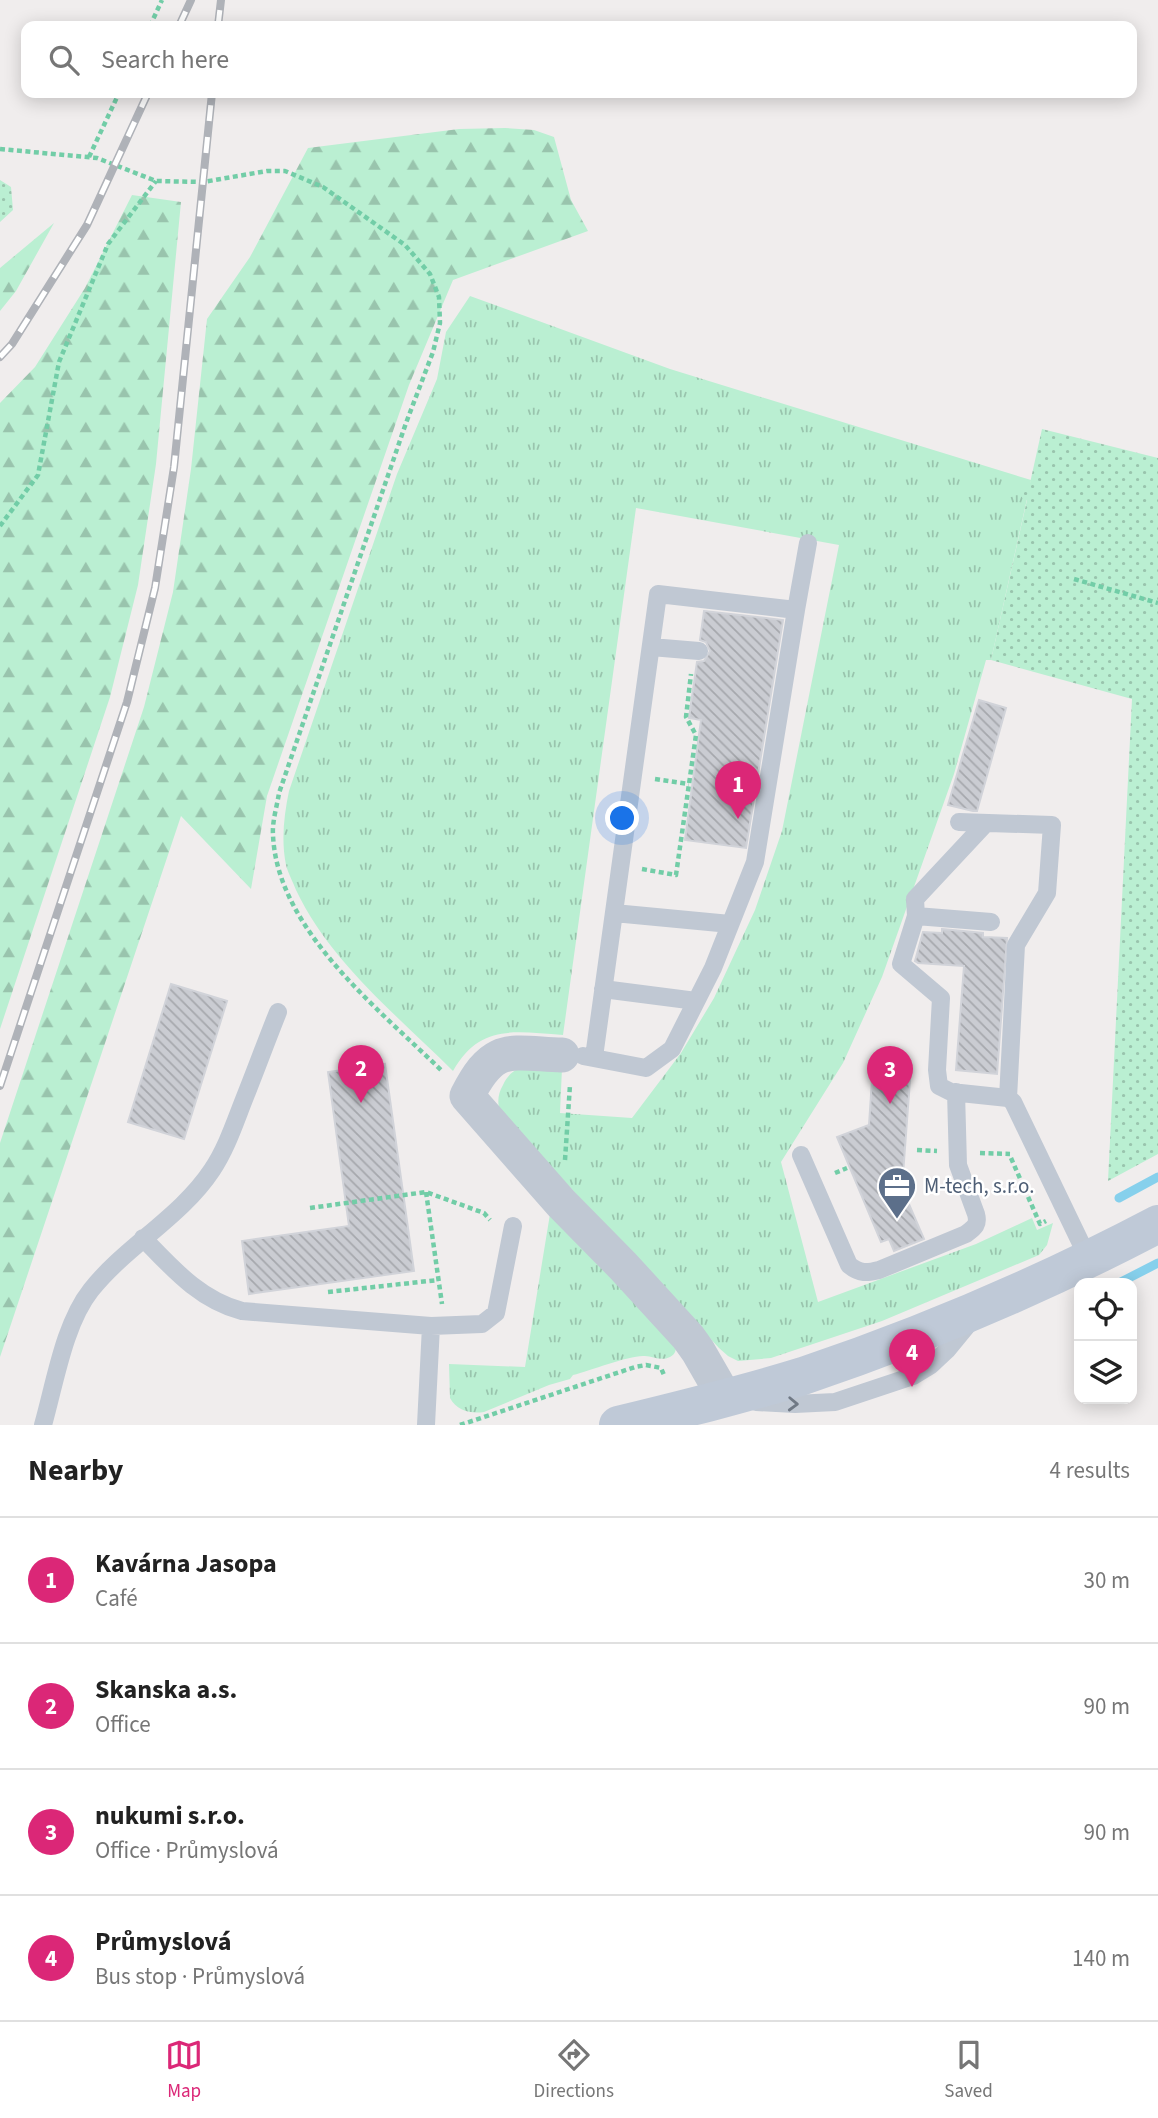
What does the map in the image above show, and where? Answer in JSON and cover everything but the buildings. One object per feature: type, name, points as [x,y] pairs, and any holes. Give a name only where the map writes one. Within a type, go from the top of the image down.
[{"type":"main road","points":[[618,1425],[802,1376],[979,1310],[1158,1224]]},
{"type":"street","points":[[578,1056],[512,1053],[494,1058],[480,1071],[467,1096],[561,1203],[688,1337],[725,1398]]},
{"type":"lane","points":[[796,610],[658,594],[603,989],[578,1056],[646,1068],[672,1049],[696,1001],[755,862],[808,543]]},
{"type":"lane","points":[[650,647],[696,651]]},
{"type":"lane","points":[[959,822],[1052,825],[1047,893],[1016,945],[1008,1098]]},
{"type":"lane","points":[[986,823],[915,899],[916,916],[901,964],[941,998],[937,1083],[942,1089],[956,1092],[1008,1098],[1019,1111],[1088,1258]]},
{"type":"lane","points":[[614,913],[730,924]]},
{"type":"lane","points":[[916,916],[992,922]]},
{"type":"lane","points":[[603,989],[696,1001]]},
{"type":"lane","points":[[43,1425],[71,1325],[80,1306],[107,1272],[195,1192],[212,1171],[225,1148],[278,1012]]},
{"type":"lane","points":[[801,1155],[849,1265],[857,1271],[868,1273],[879,1270],[975,1228],[978,1221],[958,1165],[956,1092]]},
{"type":"lane","points":[[144,1238],[186,1282],[228,1307],[242,1311],[438,1326],[482,1324],[496,1313],[513,1226]]},
{"type":"lane","points":[[426,1425],[438,1326]]},
{"type":"path","points":[[152,21],[162,0]]},
{"type":"path","points":[[89,157],[117,98]]},
{"type":"path","points":[[0,149],[97,158],[156,181],[203,183],[267,171],[285,172],[323,187],[405,245],[430,274],[439,297],[440,323],[433,352],[279,793],[273,834],[277,865],[286,896],[312,936],[348,978],[467,1096]]},
{"type":"path","points":[[0,526],[37,475],[60,362],[108,244],[156,181]]},
{"type":"path","points":[[1074,579],[1158,603]]},
{"type":"path","points":[[620,866],[676,875],[696,736],[686,718],[696,651]]},
{"type":"path","points":[[632,776],[689,784]]},
{"type":"path","points":[[426,1192],[439,1280],[438,1326]]},
{"type":"path","points":[[310,1208],[426,1192],[484,1213],[510,1245]]},
{"type":"path","points":[[318,1293],[439,1280]]},
{"type":"path","points":[[460,1425],[635,1367],[661,1368],[664,1375]]},
{"type":"green space","points":[[459,129],[534,130],[554,137],[571,200],[588,231],[453,280],[409,385],[267,796],[251,889],[181,816],[0,1357],[0,1143],[144,707],[173,592],[191,469],[207,319],[250,257],[308,148]]},
{"type":"green space","points":[[0,180],[11,187],[13,210],[0,222]]},
{"type":"green space","points":[[132,195],[181,202],[156,464],[138,585],[110,697],[0,1029],[0,403],[35,367],[85,288]]},
{"type":"green space","points":[[54,223],[16,291],[0,311],[0,268]]},
{"type":"green space","points":[[470,296],[670,369],[1031,480],[1030,484],[1026,483],[1027,499],[991,660],[986,660],[954,774],[882,977],[843,1063],[781,1162],[818,1302],[976,1244],[1032,1218],[1037,1230],[1053,1223],[1047,1245],[1039,1255],[882,1321],[771,1358],[738,1361],[719,1348],[500,1112],[499,1095],[508,1077],[521,1068],[536,1066],[562,1068],[560,1113],[632,1118],[681,1053],[714,998],[755,910],[782,831],[839,545],[636,508],[563,1035],[514,1032],[487,1038],[475,1045],[453,1071],[367,987],[327,941],[310,916],[286,865],[284,828],[289,791],[397,474],[437,379],[446,332]]},
{"type":"green space","points":[[1042,429],[1158,458],[1158,1154],[1108,1181],[1132,699],[991,660],[1027,500],[1022,498],[1025,483],[1030,483]]},
{"type":"green space","points":[[550,1214],[676,1343],[675,1352],[666,1358],[646,1356],[618,1361],[573,1375],[570,1379],[484,1412],[465,1411],[456,1406],[450,1398],[449,1364],[525,1367]]},
{"type":"waterway","points":[[1119,1198],[1158,1177]]},
{"type":"waterway","points":[[1129,1278],[1158,1263]]},
{"type":"railway","points":[[181,21],[191,0]]},
{"type":"railway","points":[[219,21],[221,0]]},
{"type":"railway","points":[[0,357],[12,344],[87,225],[146,98]]},
{"type":"railway","points":[[0,1086],[127,702],[155,588],[174,467],[211,98]]},
{"type":"place","name":"Kavárna Jasopa","points":[[738,819]]},
{"type":"place","name":"Skanska a.s.","points":[[361,1103]]},
{"type":"place","name":"nukumi s.r.o.","points":[[890,1104]]},
{"type":"place","name":"M-tech, s.r.o.","points":[[897,1220]]},
{"type":"place","name":"Průmyslová","points":[[912,1387]]}]
